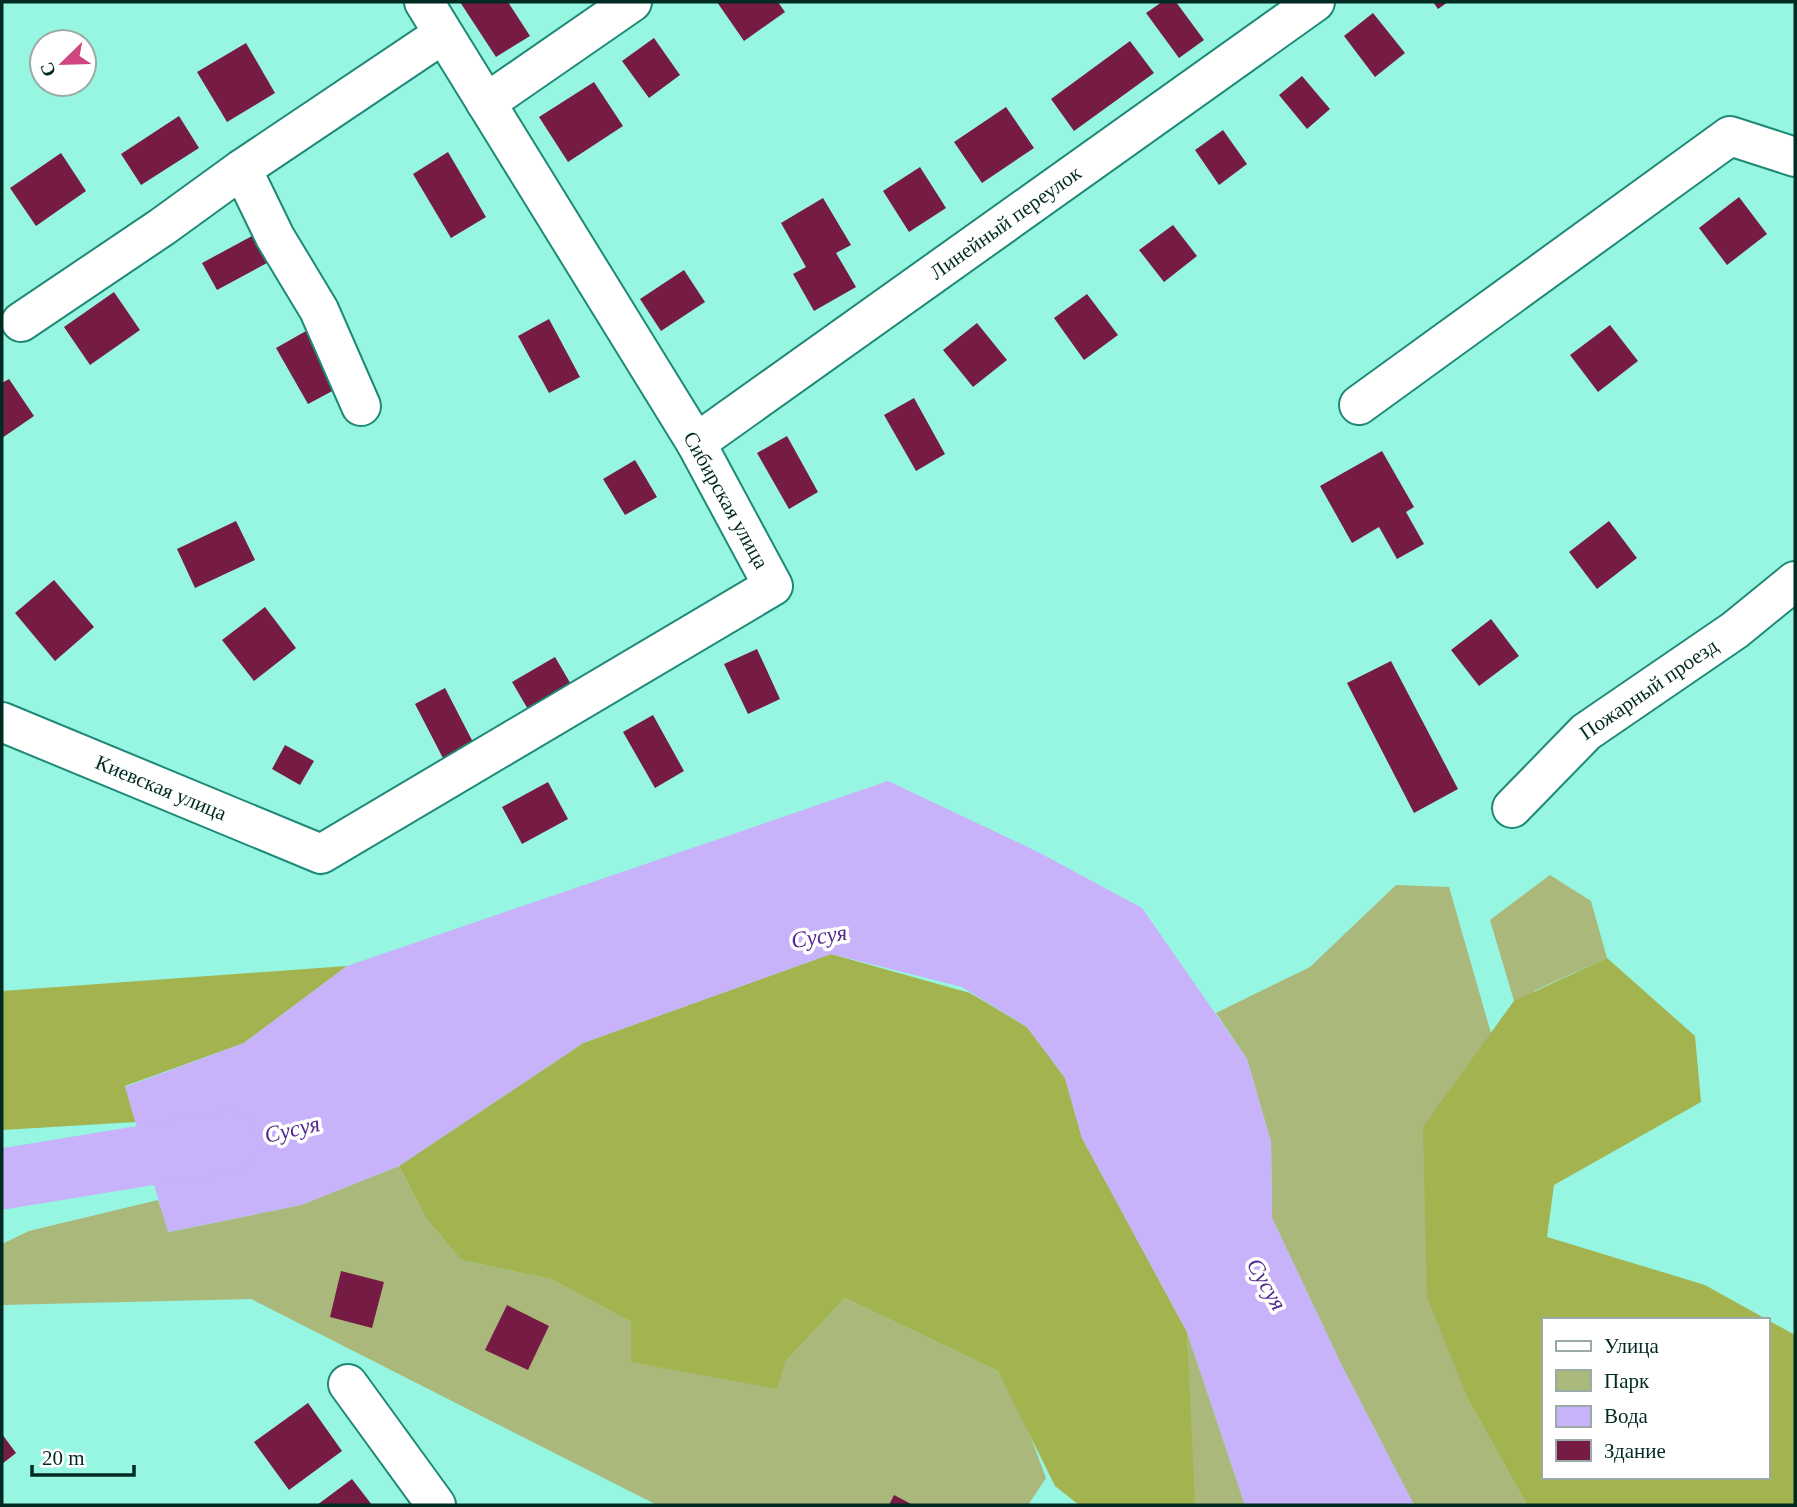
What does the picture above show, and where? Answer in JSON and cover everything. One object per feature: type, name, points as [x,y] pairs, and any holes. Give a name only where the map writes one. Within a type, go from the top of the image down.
[{"type":"street","points":[[486,103],[632,2]]},
{"type":"street","name":"Линейный переулок","points":[[696,443],[1315,2]]},
{"type":"street","points":[[21,322],[162,227],[242,169],[433,18]]},
{"type":"street","name":"Сибирская улица","points":[[321,854],[773,586],[696,443],[433,18]]},
{"type":"street","points":[[1359,405],[1730,136],[1795,156]]},
{"type":"street","points":[[242,169],[275,237],[319,310],[361,406]]},
{"type":"street","name":"Пожарный проезд","points":[[1512,808],[1586,732],[1735,630],[1795,580]]},
{"type":"street","name":"Киевская улица","points":[[2,722],[321,854]]},
{"type":"street","points":[[348,1384],[436,1505]]},
{"type":"green space","points":[[1550,875],[1591,901],[1607,958],[1534,991],[1469,1401],[1527,1505],[1414,1505],[1342,1366],[1272,1218],[1271,1142],[1247,1059],[1216,1013],[1310,967],[1396,885],[1449,887],[1491,1033],[1514,1001],[1490,920]]},
{"type":"green space","points":[[831,954],[970,993],[1027,1027],[1065,1078],[1082,1138],[1187,1332],[1195,1505],[1079,1505],[1055,1486],[998,1371],[845,1298],[785,1362],[777,1389],[631,1362],[631,1322],[551,1279],[461,1260],[426,1218],[399,1166],[583,1043]]},
{"type":"green space","points":[[1607,958],[1695,1036],[1701,1102],[1554,1185],[1547,1237],[1705,1285],[1764,1318],[1542,1318],[1542,1479],[1769,1479],[1769,1321],[1795,1335],[1795,1505],[1527,1505],[1469,1401],[1427,1297],[1423,1127],[1514,1001]]},
{"type":"green space","points":[[347,966],[244,1043],[125,1086],[136,1122],[2,1130],[2,991]]},
{"type":"green space","points":[[399,1166],[426,1218],[461,1260],[551,1279],[631,1322],[631,1362],[785,1362],[845,1298],[998,1371],[1026,1424],[1046,1478],[1028,1505],[657,1505],[251,1299],[2,1305],[2,1244],[29,1231],[158,1200],[169,1232],[301,1205]]},
{"type":"green space","points":[[1187,1332],[1245,1505],[1195,1505],[1191,1469]]},
{"type":"water","points":[[888,781],[1038,852],[1142,908],[1247,1059],[1271,1142],[1272,1218],[1342,1366],[1414,1505],[1245,1505],[1187,1332],[1082,1138],[1065,1078],[1027,1027],[962,987],[831,954],[583,1043],[399,1166],[301,1205],[168,1232],[125,1087],[244,1043],[347,966]]},
{"type":"building","points":[[460,2],[508,2],[530,36],[496,57]]},
{"type":"building","points":[[717,2],[778,2],[785,12],[744,41]]},
{"type":"building","points":[[1162,2],[1176,2],[1204,40],[1179,58],[1146,13]]},
{"type":"building","points":[[1433,2],[1448,2],[1438,9]]},
{"type":"building","points":[[1373,13],[1405,53],[1375,77],[1344,36]]},
{"type":"building","points":[[654,38],[680,75],[649,98],[622,61]]},
{"type":"building","points":[[1130,41],[1154,73],[1074,131],[1051,99]]},
{"type":"building","points":[[246,43],[275,93],[227,122],[197,72]]},
{"type":"building","points":[[1302,76],[1330,109],[1307,129],[1279,95]]},
{"type":"building","points":[[594,82],[623,126],[568,162],[539,117]]},
{"type":"building","points":[[1006,107],[1034,148],[982,183],[954,142]]},
{"type":"building","points":[[179,116],[199,148],[141,185],[121,154]]},
{"type":"building","points":[[1223,130],[1247,164],[1219,185],[1195,150]]},
{"type":"building","points":[[448,152],[486,217],[451,238],[413,174]]},
{"type":"building","points":[[61,153],[86,191],[36,226],[10,188]]},
{"type":"building","points":[[920,167],[946,208],[909,232],[883,191]]},
{"type":"building","points":[[1739,197],[1767,234],[1727,265],[1699,228]]},
{"type":"building","points":[[823,198],[851,245],[836,253],[856,287],[814,311],[793,274],[806,267],[781,223]]},
{"type":"building","points":[[1173,225],[1197,256],[1164,282],[1139,250]]},
{"type":"building","points":[[252,236],[267,263],[217,290],[202,263]]},
{"type":"building","points":[[684,270],[705,302],[661,331],[640,299]]},
{"type":"building","points":[[114,292],[140,330],[90,365],[64,327]]},
{"type":"building","points":[[1087,294],[1118,335],[1084,360],[1054,318]]},
{"type":"building","points":[[549,319],[580,377],[549,393],[518,336]]},
{"type":"building","points":[[977,323],[1007,360],[973,387],[943,350]]},
{"type":"building","points":[[1610,325],[1638,361],[1598,392],[1570,355]]},
{"type":"building","points":[[306,331],[338,388],[308,404],[276,348]]},
{"type":"building","points":[[9,379],[34,416],[2,438],[2,383]]},
{"type":"building","points":[[914,398],[945,454],[916,471],[884,415]]},
{"type":"building","points":[[787,436],[818,492],[789,509],[757,453]]},
{"type":"building","points":[[1382,451],[1414,507],[1406,512],[1424,544],[1397,559],[1379,527],[1352,543],[1320,486]]},
{"type":"building","points":[[635,460],[657,497],[625,515],[603,479]]},
{"type":"building","points":[[236,521],[255,560],[195,588],[177,549]]},
{"type":"building","points":[[1609,521],[1637,558],[1597,589],[1569,552]]},
{"type":"building","points":[[54,580],[94,627],[55,661],[15,613]]},
{"type":"building","points":[[265,607],[296,648],[254,681],[222,640]]},
{"type":"building","points":[[1491,619],[1519,656],[1479,686],[1451,650]]},
{"type":"building","points":[[757,649],[780,699],[748,714],[724,664]]},
{"type":"building","points":[[555,657],[572,686],[529,711],[512,682]]},
{"type":"building","points":[[1391,661],[1458,789],[1414,813],[1347,683]]},
{"type":"building","points":[[445,688],[475,746],[445,762],[415,704]]},
{"type":"building","points":[[653,715],[684,771],[655,788],[623,732]]},
{"type":"building","points":[[285,745],[314,761],[300,785],[272,769]]},
{"type":"building","points":[[548,782],[568,819],[522,844],[502,807]]},
{"type":"building","points":[[341,1271],[384,1282],[372,1328],[330,1317]]},
{"type":"building","points":[[507,1305],[549,1326],[528,1370],[485,1350]]},
{"type":"building","points":[[308,1403],[342,1451],[289,1490],[254,1442]]},
{"type":"building","points":[[2,1434],[16,1453],[2,1464]]},
{"type":"building","points":[[352,1479],[372,1505],[317,1505]]},
{"type":"building","points":[[894,1495],[913,1505],[889,1505]]},
{"type":"waterway","name":"Сусуя","points":[[2,1179],[228,1142]]}]
